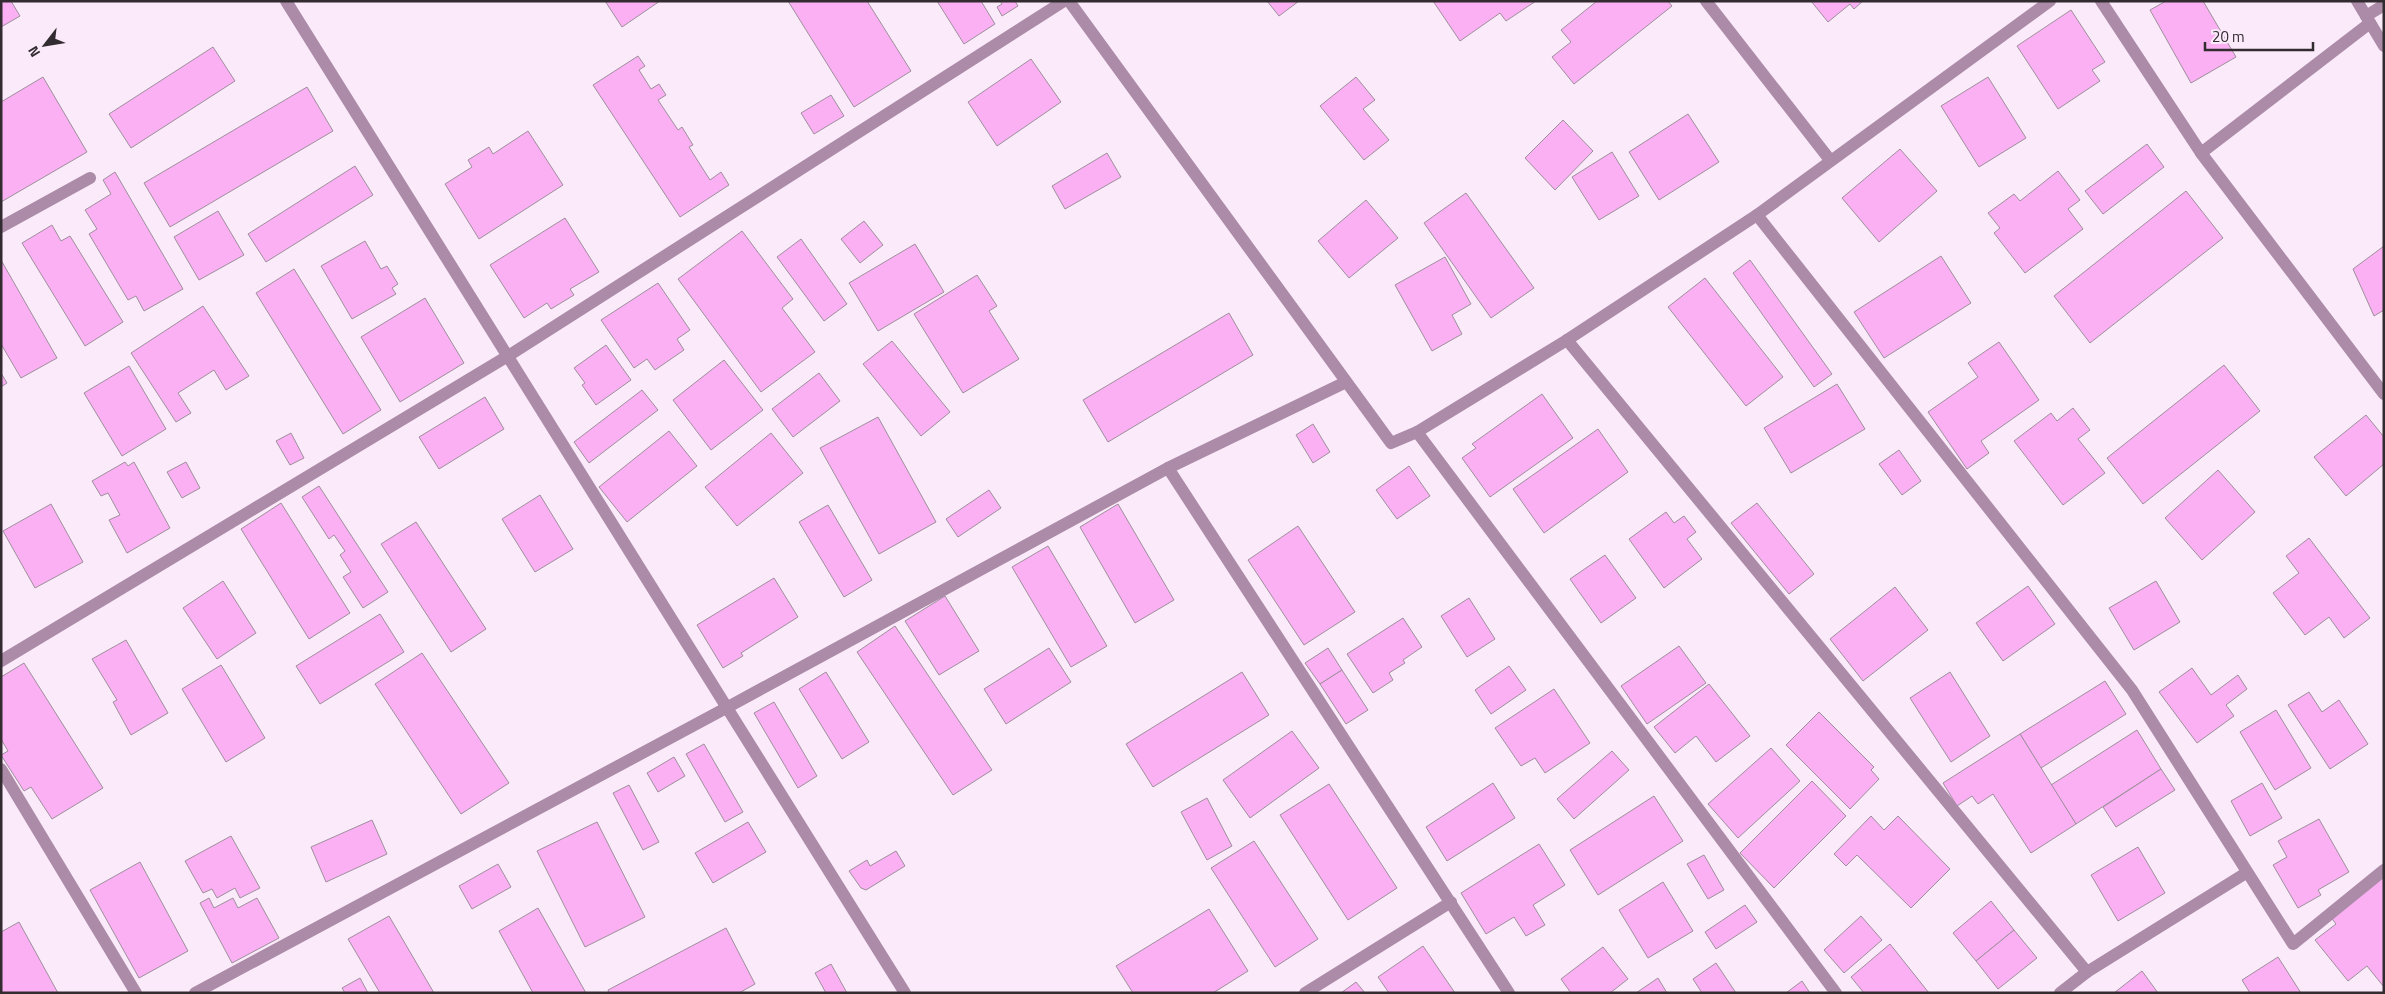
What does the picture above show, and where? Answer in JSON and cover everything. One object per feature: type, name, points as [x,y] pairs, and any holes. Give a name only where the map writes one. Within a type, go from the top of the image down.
[{"type":"street","points":[[286,1],[905,993]]},
{"type":"street","points":[[1,661],[508,356],[1064,1]]},
{"type":"street","points":[[1069,1],[1391,444],[1417,432],[1567,340],[1757,215],[2050,1]]},
{"type":"street","points":[[1706,1],[1830,160]]},
{"type":"street","points":[[2101,1],[2201,153],[2384,394]]},
{"type":"street","points":[[2357,1],[2384,46]]},
{"type":"street","points":[[2201,153],[2384,6]]},
{"type":"street","points":[[1,227],[90,178]]},
{"type":"street","points":[[1757,215],[2132,690],[2246,873],[2293,944],[2384,870]]},
{"type":"street","points":[[1567,340],[2087,972]]},
{"type":"street","points":[[195,993],[1168,468],[1346,382]]},
{"type":"street","points":[[1417,432],[1836,993]]},
{"type":"street","points":[[1168,468],[1509,993]]},
{"type":"street","points":[[1,769],[136,993]]},
{"type":"street","points":[[2060,993],[2087,972],[2246,873]]},
{"type":"street","points":[[1305,993],[1451,902]]},
{"type":"building","points":[[1,1],[11,1],[20,16],[1,27]]},
{"type":"building","points":[[605,1],[660,1],[622,27]]},
{"type":"building","points":[[788,1],[867,1],[911,71],[854,107]]},
{"type":"building","points":[[937,1],[981,1],[995,24],[964,44]]},
{"type":"building","points":[[1000,1],[1015,1],[1018,6],[1002,16],[997,7],[1002,4]]},
{"type":"building","points":[[1267,1],[1299,1],[1279,16]]},
{"type":"building","points":[[1433,1],[1536,1],[1506,21],[1500,13],[1460,41]]},
{"type":"building","points":[[1597,1],[1668,1],[1672,6],[1574,84],[1552,57],[1571,42],[1561,30]]},
{"type":"building","points":[[1811,1],[1863,1],[1854,9],[1850,4],[1828,22]]},
{"type":"building","points":[[2166,1],[2203,1],[2236,57],[2191,83],[2150,10]]},
{"type":"building","points":[[2071,10],[2105,62],[2092,70],[2100,81],[2058,109],[2017,46]]},
{"type":"building","points":[[213,47],[235,81],[131,148],[109,114]]},
{"type":"building","points":[[638,56],[645,66],[639,70],[651,89],[659,84],[666,95],[658,100],[678,130],[682,127],[693,145],[689,147],[710,180],[721,172],[729,185],[680,217],[593,85]]},
{"type":"building","points":[[1031,59],[1061,102],[997,146],[968,102]]},
{"type":"building","points":[[43,77],[87,152],[1,202],[1,102]]},
{"type":"building","points":[[1356,77],[1375,100],[1363,109],[1389,140],[1364,160],[1320,106]]},
{"type":"building","points":[[1988,77],[2026,138],[1979,167],[1941,106]]},
{"type":"building","points":[[307,87],[333,131],[170,227],[144,183]]},
{"type":"building","points":[[831,95],[844,116],[814,134],[801,113]]},
{"type":"building","points":[[1688,114],[1719,162],[1659,200],[1629,152]]},
{"type":"building","points":[[1563,120],[1593,151],[1555,190],[1525,158]]},
{"type":"building","points":[[528,131],[563,185],[479,239],[445,184],[472,167],[468,160],[489,147],[493,154]]},
{"type":"building","points":[[2147,144],[2164,167],[2103,214],[2085,191]]},
{"type":"building","points":[[1900,149],[1937,191],[1879,242],[1842,198]]},
{"type":"building","points":[[1612,152],[1639,196],[1599,220],[1572,177]]},
{"type":"building","points":[[1107,153],[1121,177],[1065,209],[1052,186]]},
{"type":"building","points":[[355,166],[373,195],[266,262],[248,234]]},
{"type":"building","points":[[2058,171],[2080,200],[2068,209],[2083,229],[2025,273],[1994,233],[2000,228],[1988,213],[2014,194],[2020,201]]},
{"type":"building","points":[[115,172],[183,289],[144,311],[136,296],[128,300],[89,234],[97,229],[85,210],[111,194],[103,180]]},
{"type":"building","points":[[2186,191],[2223,238],[2090,343],[2054,296]]},
{"type":"building","points":[[1466,193],[1534,288],[1491,318],[1424,223]]},
{"type":"building","points":[[1366,200],[1398,238],[1349,278],[1318,241]]},
{"type":"building","points":[[218,211],[244,255],[199,280],[174,237]]},
{"type":"building","points":[[565,218],[599,272],[570,289],[574,295],[551,309],[547,303],[524,318],[490,265]]},
{"type":"building","points":[[864,221],[883,245],[860,263],[841,239]]},
{"type":"building","points":[[52,225],[61,241],[70,236],[123,322],[85,346],[22,243]]},
{"type":"building","points":[[742,231],[793,299],[782,308],[815,352],[761,392],[678,279]]},
{"type":"building","points":[[801,239],[847,304],[824,321],[777,257]]},
{"type":"building","points":[[365,241],[381,269],[387,266],[398,284],[392,288],[396,294],[352,319],[321,266]]},
{"type":"building","points":[[915,244],[944,292],[878,331],[849,283]]},
{"type":"building","points":[[2384,246],[2384,310],[2374,316],[2353,269]]},
{"type":"building","points":[[1941,256],[1971,303],[1884,358],[1854,312]]},
{"type":"building","points":[[1445,257],[1471,304],[1452,315],[1462,334],[1432,351],[1395,285]]},
{"type":"building","points":[[1,260],[57,358],[21,378],[1,344]]},
{"type":"building","points":[[1750,260],[1832,374],[1814,387],[1733,273]]},
{"type":"building","points":[[294,269],[381,410],[343,434],[256,293]]},
{"type":"building","points":[[977,275],[997,306],[989,311],[1019,359],[963,393],[914,314]]},
{"type":"building","points":[[1705,278],[1783,377],[1746,406],[1668,307]]},
{"type":"building","points":[[658,283],[690,330],[677,339],[684,350],[655,370],[647,359],[634,368],[601,320]]},
{"type":"building","points":[[425,298],[464,363],[400,402],[361,337]]},
{"type":"building","points":[[203,306],[249,376],[226,390],[214,370],[178,393],[191,413],[176,422],[131,353]]},
{"type":"building","points":[[1229,313],[1253,355],[1108,442],[1083,400]]},
{"type":"building","points":[[892,341],[950,412],[921,436],[863,364]]},
{"type":"building","points":[[1999,342],[2039,400],[1981,441],[1989,453],[1967,469],[1928,412],[1978,377],[1968,363]]},
{"type":"building","points":[[606,345],[631,380],[596,405],[582,385],[585,383],[574,368]]},
{"type":"building","points":[[724,360],[763,410],[711,450],[673,400]]},
{"type":"building","points":[[2224,365],[2260,411],[2143,504],[2107,458]]},
{"type":"building","points":[[129,366],[166,429],[122,456],[84,393]]},
{"type":"building","points":[[1,373],[7,383],[1,387]]},
{"type":"building","points":[[819,373],[840,401],[793,437],[772,409]]},
{"type":"building","points":[[1837,384],[1865,429],[1791,473],[1764,428]]},
{"type":"building","points":[[642,390],[658,410],[589,463],[574,442]]},
{"type":"building","points":[[1542,394],[1573,438],[1490,497],[1462,458],[1476,448],[1472,444]]},
{"type":"building","points":[[485,397],[504,429],[439,469],[419,437]]},
{"type":"building","points":[[2073,408],[2090,430],[2078,439],[2105,473],[2063,505],[2014,441],[2051,413],[2057,421]]},
{"type":"building","points":[[2366,415],[2384,437],[2384,464],[2346,496],[2314,457]]},
{"type":"building","points":[[878,417],[936,522],[879,554],[820,448]]},
{"type":"building","points":[[1313,424],[1330,452],[1313,463],[1296,435]]},
{"type":"building","points":[[1598,429],[1628,472],[1544,533],[1513,489]]},
{"type":"building","points":[[669,431],[697,466],[627,522],[599,487]]},
{"type":"building","points":[[291,433],[304,458],[290,465],[276,441]]},
{"type":"building","points":[[771,433],[803,473],[737,526],[705,487]]},
{"type":"building","points":[[1899,450],[1921,481],[1902,495],[1879,464]]},
{"type":"building","points":[[125,462],[128,466],[134,462],[170,528],[127,553],[109,520],[120,515],[108,493],[101,496],[92,481]]},
{"type":"building","points":[[186,462],[200,488],[182,498],[167,472]]},
{"type":"building","points":[[1409,466],[1430,496],[1397,519],[1376,490]]},
{"type":"building","points":[[2218,470],[2255,512],[2202,560],[2165,518]]},
{"type":"building","points":[[319,486],[388,592],[363,608],[343,577],[351,572],[340,555],[345,551],[334,535],[329,539],[302,497]]},
{"type":"building","points":[[989,490],[1001,508],[958,537],[946,519]]},
{"type":"building","points":[[540,495],[573,549],[535,572],[502,519]]},
{"type":"building","points":[[281,503],[350,613],[309,639],[241,529]]},
{"type":"building","points":[[1757,503],[1814,574],[1789,594],[1731,523]]},
{"type":"building","points":[[51,504],[83,562],[35,588],[3,531]]},
{"type":"building","points":[[1118,504],[1174,600],[1135,623],[1080,527]]},
{"type":"building","points":[[828,505],[872,580],[844,597],[799,522]]},
{"type":"building","points":[[1666,512],[1674,523],[1684,516],[1696,532],[1687,539],[1702,559],[1664,588],[1629,539]]},
{"type":"building","points":[[416,522],[486,629],[451,652],[381,544]]},
{"type":"building","points":[[1298,526],[1355,612],[1304,645],[1248,560]]},
{"type":"building","points":[[2309,538],[2370,618],[2344,638],[2329,617],[2305,635],[2273,593],[2299,573],[2286,556]]},
{"type":"building","points":[[1048,546],[1107,646],[1071,667],[1012,567]]},
{"type":"building","points":[[1605,555],[1636,598],[1601,623],[1570,579]]},
{"type":"building","points":[[774,578],[798,617],[741,653],[743,656],[723,668],[697,625]]},
{"type":"building","points":[[223,581],[256,633],[217,659],[183,608]]},
{"type":"building","points":[[2156,581],[2180,622],[2134,650],[2109,608]]},
{"type":"building","points":[[2028,586],[2055,624],[2003,661],[1976,623]]},
{"type":"building","points":[[1895,587],[1928,630],[1863,681],[1830,639]]},
{"type":"building","points":[[945,596],[979,651],[939,675],[905,621]]},
{"type":"building","points":[[1469,598],[1495,639],[1467,657],[1441,616]]},
{"type":"building","points":[[380,614],[404,652],[320,704],[296,666]]},
{"type":"building","points":[[1403,618],[1422,647],[1403,660],[1405,663],[1389,673],[1393,680],[1373,693],[1347,654]]},
{"type":"building","points":[[895,626],[992,770],[953,795],[857,652]]},
{"type":"building","points":[[126,640],[168,713],[131,735],[113,702],[117,700],[92,659]]},
{"type":"building","points":[[1679,646],[1706,683],[1647,724],[1621,686]]},
{"type":"building","points":[[1049,648],[1071,682],[1006,724],[984,689]]},
{"type":"building","points":[[1328,648],[1342,670],[1320,684],[1305,663]]},
{"type":"building","points":[[422,653],[509,783],[461,814],[375,684]]},
{"type":"building","points":[[24,663],[103,788],[52,819],[31,787],[24,791],[1,755],[8,751],[1,739],[1,677]]},
{"type":"building","points":[[221,665],[265,738],[226,762],[182,689]]},
{"type":"building","points":[[1509,666],[1526,690],[1491,714],[1475,690]]},
{"type":"building","points":[[2192,668],[2211,695],[2238,675],[2247,689],[2226,705],[2234,716],[2197,743],[2159,692]]},
{"type":"building","points":[[1342,670],[1368,710],[1346,724],[1320,684]]},
{"type":"building","points":[[826,672],[869,742],[842,759],[799,689]]},
{"type":"building","points":[[1242,672],[1269,715],[1153,787],[1126,744]]},
{"type":"building","points":[[1950,672],[1990,736],[1951,762],[1910,698]]},
{"type":"building","points":[[2105,681],[2126,714],[2041,768],[2020,734]]},
{"type":"building","points":[[1709,684],[1750,736],[1716,762],[1696,736],[1675,753],[1654,727]]},
{"type":"building","points":[[1554,689],[1590,743],[1545,773],[1535,758],[1521,766],[1495,728]]},
{"type":"building","points":[[2309,692],[2322,712],[2339,700],[2368,744],[2330,769],[2288,705]]},
{"type":"building","points":[[774,702],[817,776],[798,788],[754,713]]},
{"type":"building","points":[[2276,710],[2311,768],[2275,790],[2240,732]]},
{"type":"building","points":[[1819,712],[1874,767],[1871,770],[1879,779],[1850,809],[1786,745]]},
{"type":"building","points":[[2137,730],[2161,769],[2076,824],[2051,785]]},
{"type":"building","points":[[1292,731],[1319,768],[1250,818],[1223,780]]},
{"type":"building","points":[[2020,734],[2076,824],[2031,853],[1993,794],[1978,804],[1972,796],[1957,806],[1943,783]]},
{"type":"building","points":[[704,744],[743,812],[725,822],[686,754]]},
{"type":"building","points":[[1771,748],[1800,781],[1738,838],[1708,804]]},
{"type":"building","points":[[1612,751],[1629,770],[1574,819],[1557,799]]},
{"type":"building","points":[[674,757],[685,776],[658,792],[647,773]]},
{"type":"building","points":[[2161,769],[2175,790],[2116,827],[2103,807]]},
{"type":"building","points":[[1812,781],[1846,816],[1774,888],[1740,853]]},
{"type":"building","points":[[1493,783],[1515,818],[1447,861],[1426,827]]},
{"type":"building","points":[[2262,783],[2282,818],[2250,836],[2231,801]]},
{"type":"building","points":[[1329,784],[1397,888],[1348,920],[1280,815]]},
{"type":"building","points":[[629,785],[659,842],[643,850],[613,793]]},
{"type":"building","points":[[1654,796],[1683,841],[1598,895],[1570,850]]},
{"type":"building","points":[[1207,798],[1232,846],[1207,860],[1181,812]]},
{"type":"building","points":[[1871,816],[1884,830],[1898,816],[1950,869],[1911,908],[1857,855],[1846,866],[1834,854]]},
{"type":"building","points":[[2319,819],[2349,872],[2318,890],[2321,895],[2298,908],[2273,865],[2287,857],[2278,841]]},
{"type":"building","points":[[372,820],[387,854],[326,882],[311,847]]},
{"type":"building","points":[[597,822],[645,917],[585,947],[537,851]]},
{"type":"building","points":[[748,822],[766,852],[713,883],[695,853]]},
{"type":"building","points":[[231,836],[260,888],[240,898],[235,888],[217,898],[212,889],[203,893],[185,861]]},
{"type":"building","points":[[1254,841],[1318,939],[1275,967],[1211,868]]},
{"type":"building","points":[[1539,844],[1565,885],[1533,905],[1545,925],[1526,936],[1514,917],[1486,934],[1461,893]]},
{"type":"building","points":[[2138,847],[2165,893],[2118,921],[2091,875]]},
{"type":"building","points":[[896,851],[905,866],[866,890],[861,888],[849,871],[867,860],[870,866]]},
{"type":"building","points":[[1704,855],[1724,890],[1708,899],[1687,864]]},
{"type":"building","points":[[140,862],[188,951],[139,978],[90,890]]},
{"type":"building","points":[[498,864],[511,887],[472,909],[459,886]]},
{"type":"building","points":[[2384,875],[2384,987],[2367,966],[2348,981],[2315,940],[2336,924],[2326,911]]},
{"type":"building","points":[[1663,882],[1693,931],[1648,958],[1619,910]]},
{"type":"building","points":[[209,898],[214,908],[233,898],[238,908],[257,898],[279,938],[232,963],[200,903]]},
{"type":"building","points":[[1991,901],[2014,930],[1976,961],[1953,933]]},
{"type":"building","points":[[1745,905],[1757,922],[1716,949],[1705,932]]},
{"type":"building","points":[[538,908],[586,993],[533,993],[499,931]]},
{"type":"building","points":[[1209,909],[1248,971],[1213,993],[1133,993],[1116,966]]},
{"type":"building","points":[[389,916],[434,993],[380,993],[348,939]]},
{"type":"building","points":[[1861,916],[1882,940],[1844,973],[1824,950]]},
{"type":"building","points":[[19,922],[58,993],[1,993],[1,932]]},
{"type":"building","points":[[726,928],[755,984],[739,993],[609,993],[608,990]]},
{"type":"building","points":[[2014,930],[2037,958],[1998,989],[1976,961]]},
{"type":"building","points":[[1890,944],[1929,993],[1864,993],[1851,977]]},
{"type":"building","points":[[1423,946],[1455,993],[1389,993],[1378,977]]},
{"type":"building","points":[[1603,947],[1628,979],[1610,993],[1571,993],[1561,979]]},
{"type":"building","points":[[2278,957],[2301,993],[2250,993],[2242,980]]},
{"type":"building","points":[[1716,963],[1736,993],[1702,993],[1693,979]]},
{"type":"building","points":[[831,964],[847,993],[826,993],[815,973]]},
{"type":"building","points":[[2142,971],[2158,993],[2114,993]]},
{"type":"building","points":[[360,978],[368,993],[345,993],[342,988]]},
{"type":"building","points":[[1658,978],[1667,993],[1636,993]]},
{"type":"building","points":[[1802,981],[1810,993],[1786,993]]},
{"type":"building","points":[[1356,982],[1365,993],[1341,993]]}]
